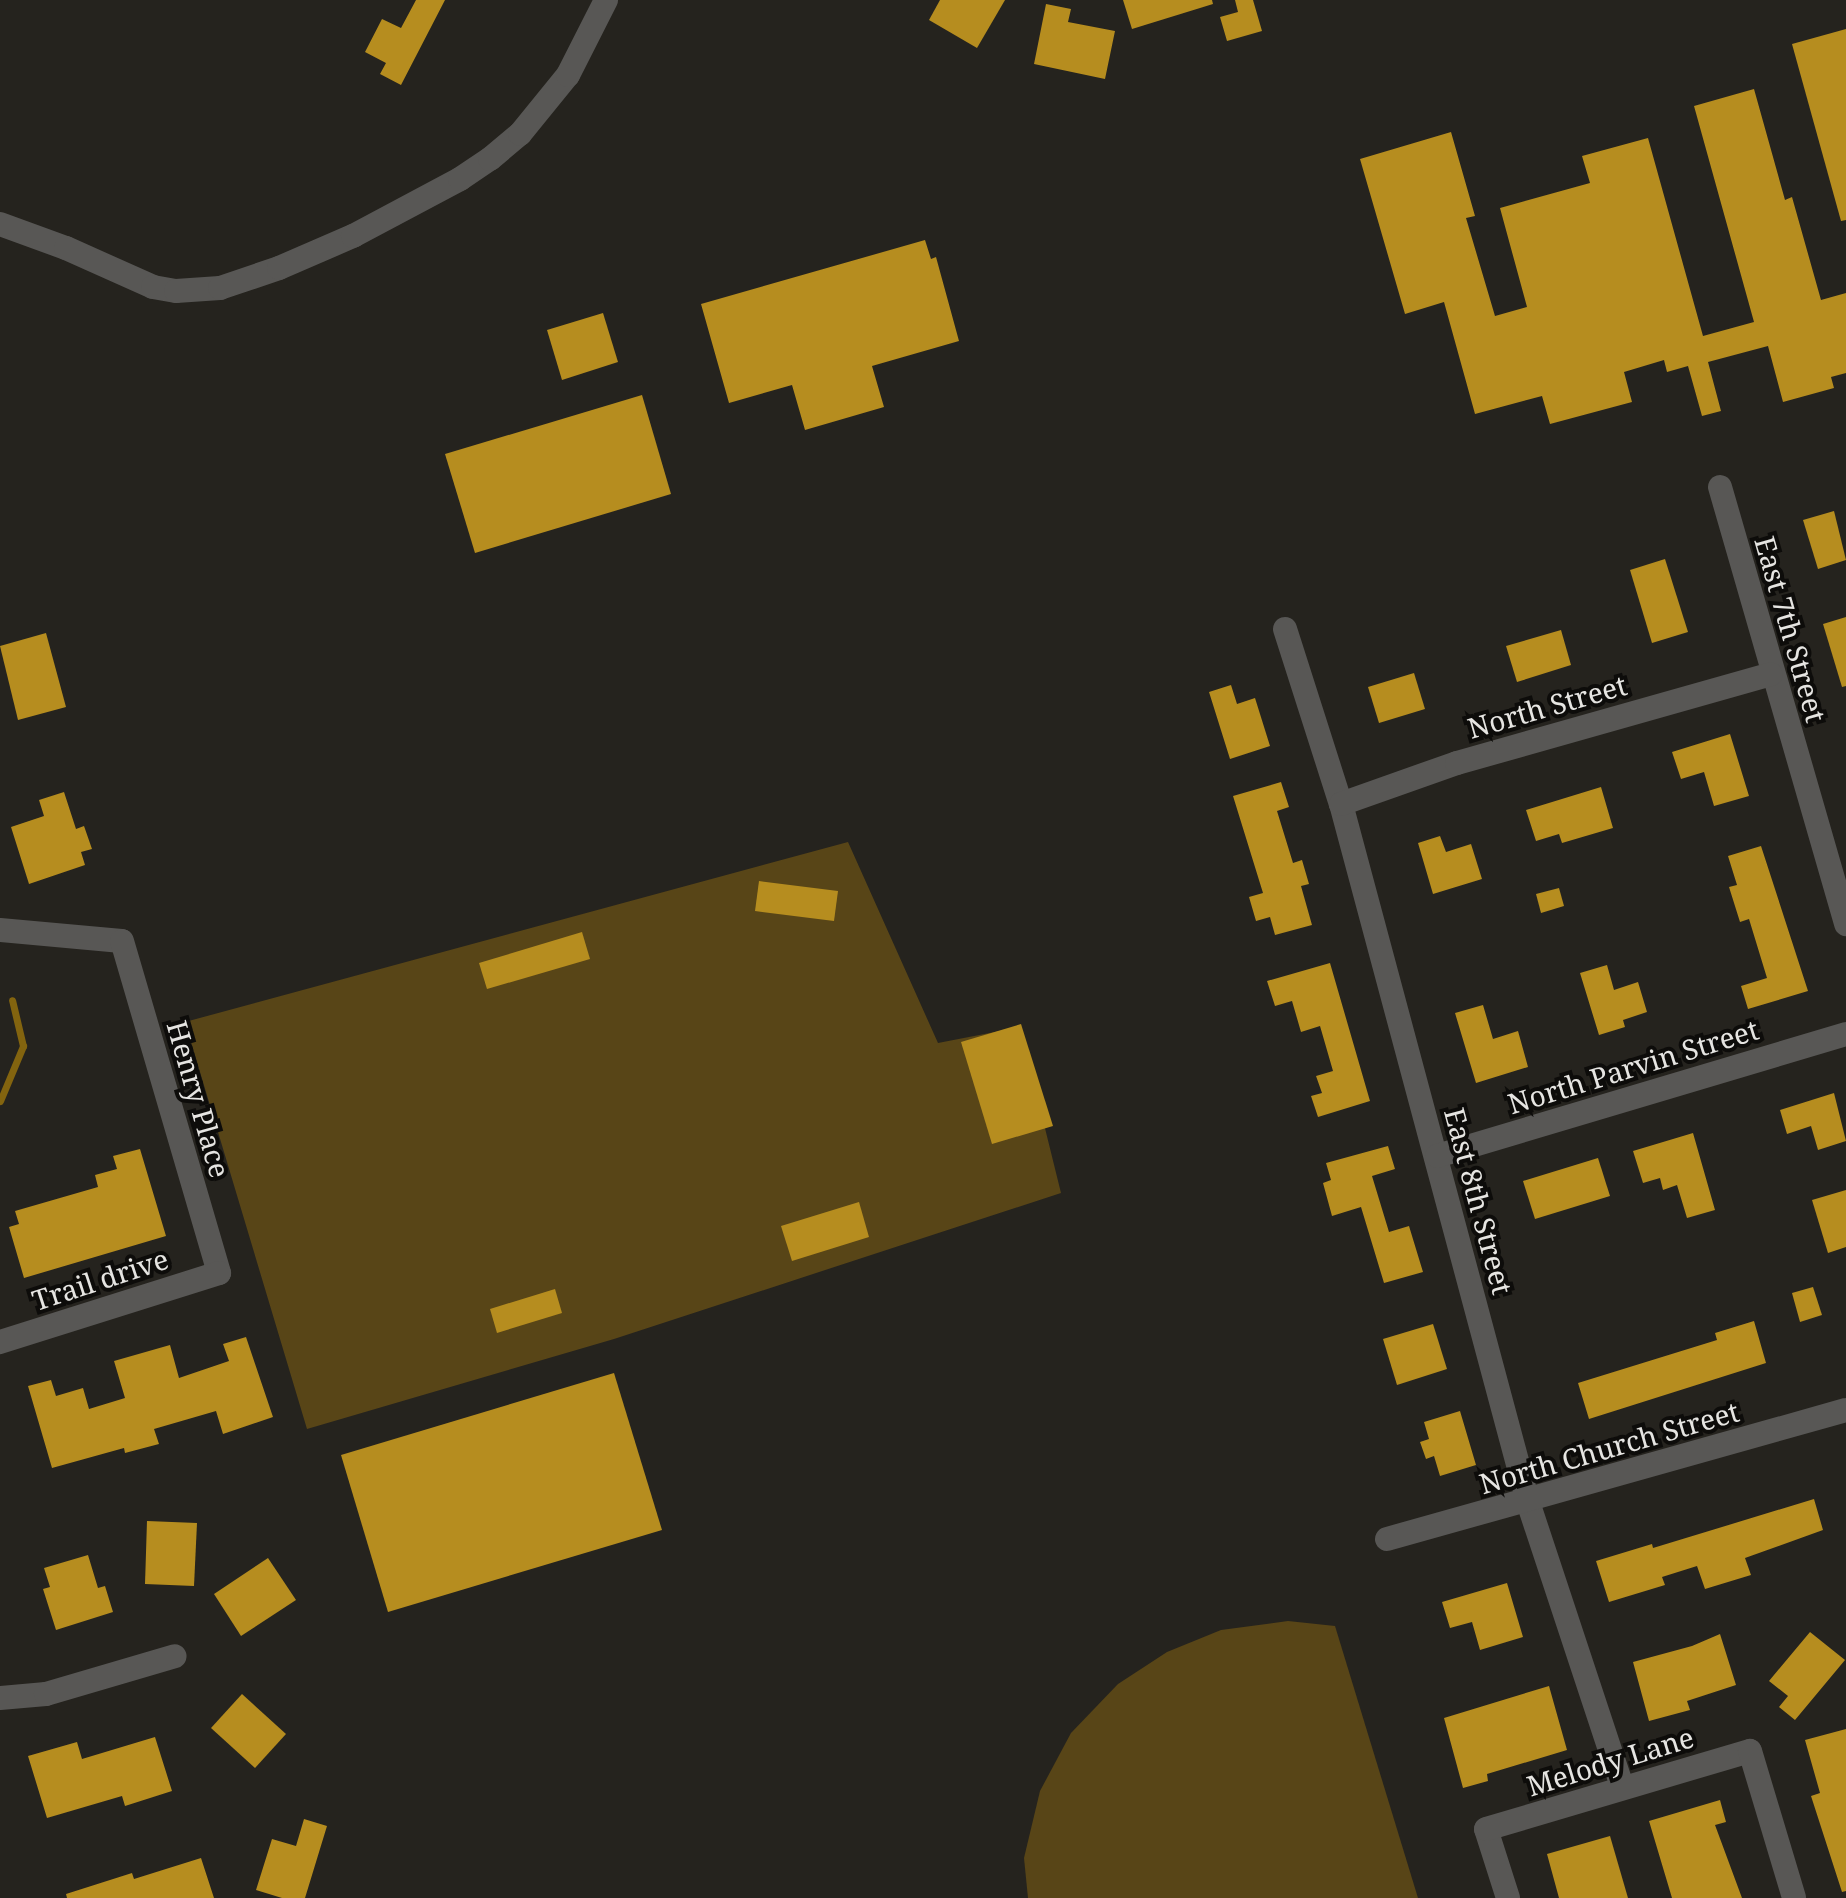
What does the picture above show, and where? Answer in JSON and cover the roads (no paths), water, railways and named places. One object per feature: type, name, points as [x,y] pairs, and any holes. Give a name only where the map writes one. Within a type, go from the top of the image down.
[{"type":"street","points":[[0,224],[56,244],[153,287],[176,291],[220,288],[279,268],[353,236],[432,196],[490,159],[520,134],[568,75],[606,0]]},
{"type":"street","name":"East 7th Street","points":[[1720,487],[1771,674],[1846,924]]},
{"type":"street","name":"East 8th Street","points":[[1285,629],[1341,804],[1528,1502],[1622,1787]]},
{"type":"street","name":"North Street","points":[[1341,804],[1457,763],[1771,674]]},
{"type":"street","name":"Henry Place","points":[[0,930],[122,941],[219,1273]]},
{"type":"street","name":"North Parvin Street","points":[[1437,1156],[1846,1034]]},
{"type":"street","name":"Trail drive","points":[[0,1342],[219,1273]]},
{"type":"street","name":"North Church Street","points":[[1387,1539],[1528,1502],[1846,1410]]},
{"type":"street","points":[[0,1698],[46,1694],[175,1656]]},
{"type":"street","name":"Melody Lane","points":[[1508,1898],[1486,1829],[1750,1751],[1794,1898]]},
{"type":"waterway","points":[[0,1101],[23,1046],[12,1000]]}]
